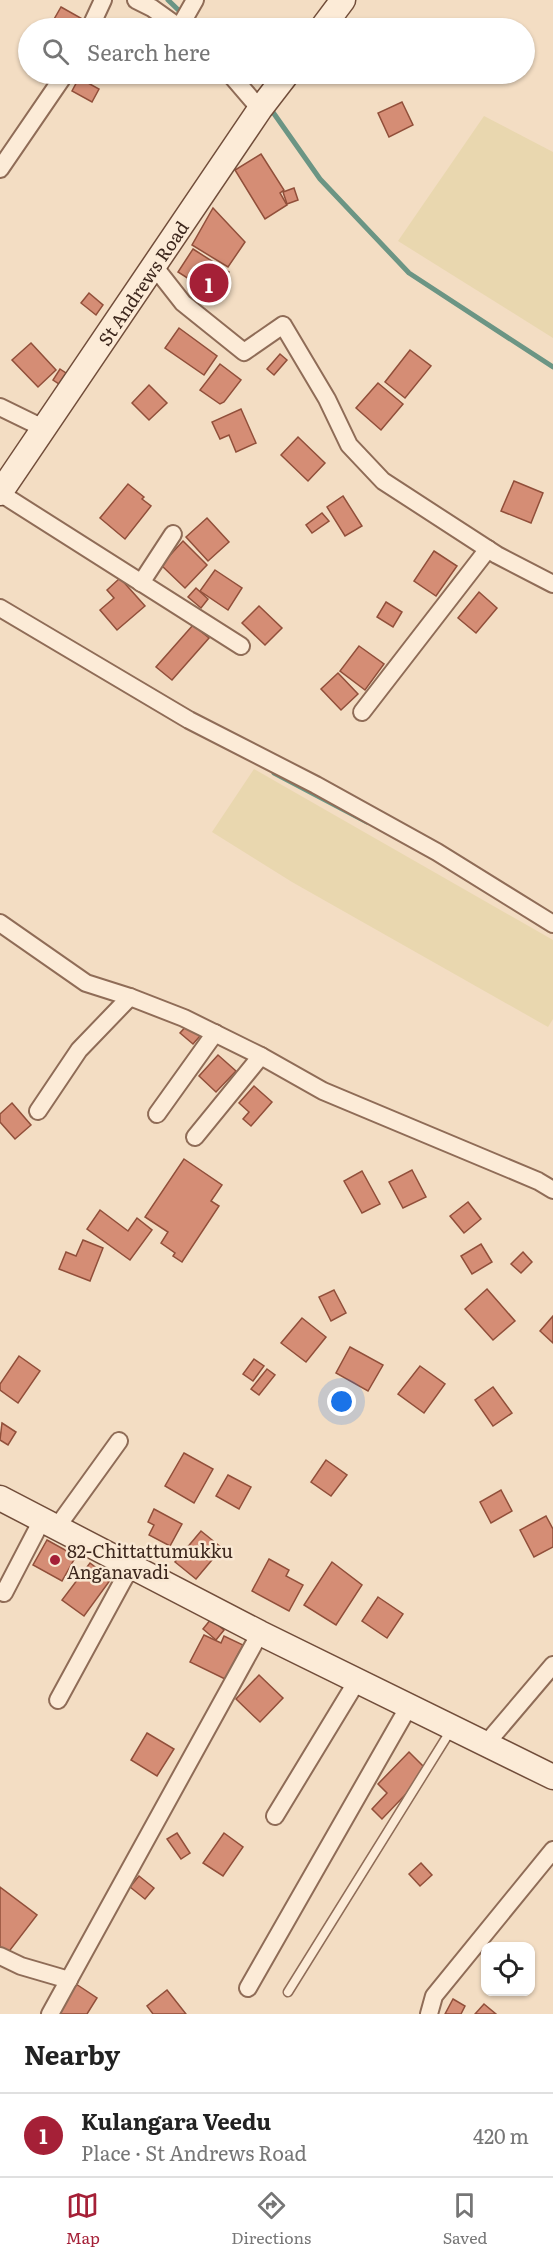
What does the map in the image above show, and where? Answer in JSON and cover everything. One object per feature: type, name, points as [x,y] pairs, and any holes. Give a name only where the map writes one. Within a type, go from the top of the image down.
[{"type":"main road","points":[[330,18],[343,0]]},
{"type":"main road","name":"St Andrews Road","points":[[0,493],[260,109],[279,84]]},
{"type":"main road","points":[[0,1498],[260,1633],[553,1777]]},
{"type":"street","points":[[95,18],[103,0]]},
{"type":"street","points":[[136,0],[166,18]]},
{"type":"street","points":[[185,18],[195,0]]},
{"type":"street","points":[[0,169],[57,84]]},
{"type":"street","points":[[239,84],[260,109]]},
{"type":"street","points":[[154,266],[183,303],[244,351],[283,325],[327,399],[349,445],[383,481],[488,549],[553,584]]},
{"type":"street","points":[[0,407],[43,428]]},
{"type":"street","points":[[0,493],[241,646]]},
{"type":"street","points":[[141,583],[173,534]]},
{"type":"street","points":[[362,712],[488,549]]},
{"type":"street","points":[[0,608],[189,720],[316,785],[437,852],[553,924]]},
{"type":"street","points":[[0,923],[86,983],[130,997],[215,1034],[261,1056],[323,1091],[538,1181],[553,1190]]},
{"type":"street","points":[[38,1111],[79,1050],[130,997]]},
{"type":"street","points":[[157,1114],[215,1034]]},
{"type":"street","points":[[195,1137],[261,1056]]},
{"type":"street","points":[[4,1593],[50,1523],[119,1442]]},
{"type":"street","points":[[58,1700],[131,1566]]},
{"type":"street","points":[[50,2014],[260,1633]]},
{"type":"street","points":[[485,1745],[553,1665]]},
{"type":"street","points":[[275,1816],[357,1681]]},
{"type":"street","points":[[248,1988],[409,1706]]},
{"type":"street","points":[[429,2014],[434,1996],[553,1850]]},
{"type":"street","points":[[0,1956],[21,1966],[69,1980]]},
{"type":"lane","points":[[288,1992],[452,1728]]},
{"type":"shaded area","points":[[484,116],[553,152],[553,338],[398,241]]},
{"type":"shaded area","points":[[254,769],[553,940],[553,1019],[548,1027],[292,882],[212,832]]},
{"type":"building","points":[[61,7],[81,18],[55,18]]},
{"type":"building","points":[[76,84],[90,84],[99,89],[92,102],[72,91]]},
{"type":"building","points":[[402,102],[413,125],[389,137],[378,113]]},
{"type":"building","points":[[261,154],[284,190],[280,193],[287,205],[265,219],[235,170]]},
{"type":"building","points":[[294,188],[298,200],[287,204],[283,192]]},
{"type":"building","points":[[213,208],[245,242],[228,267],[192,245]]},
{"type":"building","points":[[193,249],[229,272],[214,295],[178,272]]},
{"type":"building","points":[[89,293],[103,305],[96,315],[81,303]]},
{"type":"building","points":[[179,328],[217,356],[204,375],[165,348]]},
{"type":"building","points":[[31,343],[56,370],[38,387],[12,360]]},
{"type":"building","points":[[410,350],[431,366],[405,398],[385,382]]},
{"type":"building","points":[[280,354],[287,360],[274,375],[267,369]]},
{"type":"building","points":[[220,364],[241,380],[220,404],[200,390]]},
{"type":"building","points":[[60,369],[69,375],[62,386],[53,380]]},
{"type":"building","points":[[378,383],[403,404],[381,430],[356,408]]},
{"type":"building","points":[[149,385],[167,403],[149,420],[132,403]]},
{"type":"building","points":[[241,409],[256,443],[236,452],[229,435],[220,439],[212,422]]},
{"type":"building","points":[[298,437],[325,463],[308,481],[281,455]]},
{"type":"building","points":[[514,481],[543,493],[531,523],[501,511]]},
{"type":"building","points":[[128,484],[151,506],[125,539],[100,518]]},
{"type":"building","points":[[343,496],[362,526],[345,536],[327,507]]},
{"type":"building","points":[[322,513],[329,521],[312,533],[306,525]]},
{"type":"building","points":[[207,518],[229,542],[208,561],[186,537]]},
{"type":"building","points":[[183,541],[207,565],[185,588],[161,565]]},
{"type":"building","points":[[434,551],[457,566],[436,596],[414,581]]},
{"type":"building","points":[[215,570],[242,588],[228,610],[200,591]]},
{"type":"building","points":[[120,578],[145,606],[117,630],[100,610],[114,598],[107,590]]},
{"type":"building","points":[[196,588],[208,599],[201,608],[188,597]]},
{"type":"building","points":[[479,592],[497,608],[476,633],[458,618]]},
{"type":"building","points":[[386,602],[402,612],[393,627],[377,617]]},
{"type":"building","points":[[259,606],[282,628],[265,645],[242,623]]},
{"type":"building","points":[[193,625],[209,638],[172,680],[156,667]]},
{"type":"building","points":[[359,646],[384,664],[365,690],[340,671]]},
{"type":"building","points":[[338,673],[358,694],[341,710],[321,689]]},
{"type":"building","points":[[188,1024],[200,1036],[193,1044],[180,1033]]},
{"type":"building","points":[[218,1055],[236,1071],[216,1092],[199,1076]]},
{"type":"building","points":[[254,1086],[272,1102],[251,1126],[243,1119],[249,1112],[239,1103]]},
{"type":"building","points":[[12,1103],[31,1125],[15,1139],[0,1122],[0,1114]]},
{"type":"building","points":[[184,1159],[222,1185],[211,1201],[219,1206],[182,1262],[173,1256],[175,1253],[161,1243],[168,1232],[145,1217]]},
{"type":"building","points":[[412,1170],[426,1197],[403,1208],[389,1182]]},
{"type":"building","points":[[362,1171],[380,1204],[362,1213],[344,1181]]},
{"type":"building","points":[[468,1202],[481,1219],[464,1233],[450,1216]]},
{"type":"building","points":[[100,1210],[128,1231],[137,1218],[152,1230],[130,1260],[87,1229]]},
{"type":"building","points":[[83,1240],[103,1248],[90,1281],[59,1269],[66,1252],[76,1256]]},
{"type":"building","points":[[481,1244],[492,1262],[472,1274],[461,1256]]},
{"type":"building","points":[[523,1252],[532,1262],[521,1273],[511,1264]]},
{"type":"building","points":[[487,1289],[515,1321],[493,1340],[465,1309]]},
{"type":"building","points":[[334,1290],[346,1313],[331,1321],[319,1297]]},
{"type":"building","points":[[553,1316],[553,1343],[540,1331]]},
{"type":"building","points":[[302,1318],[326,1337],[306,1362],[281,1343]]},
{"type":"building","points":[[350,1347],[383,1365],[368,1391],[336,1373]]},
{"type":"building","points":[[19,1356],[40,1371],[18,1403],[0,1390],[0,1384]]},
{"type":"building","points":[[254,1359],[264,1366],[253,1381],[243,1374]]},
{"type":"building","points":[[420,1366],[445,1384],[424,1413],[398,1394]]},
{"type":"building","points":[[267,1369],[275,1375],[259,1395],[251,1389]]},
{"type":"building","points":[[493,1387],[512,1413],[493,1426],[475,1400]]},
{"type":"building","points":[[2,1423],[16,1432],[8,1445],[0,1440]]},
{"type":"building","points":[[184,1453],[213,1469],[194,1503],[165,1486]]},
{"type":"building","points":[[326,1460],[347,1475],[331,1496],[311,1482]]},
{"type":"building","points":[[228,1475],[251,1487],[239,1509],[216,1496]]},
{"type":"building","points":[[501,1490],[512,1511],[491,1523],[480,1502]]},
{"type":"building","points":[[154,1509],[182,1524],[170,1546],[149,1535],[154,1525],[148,1522]]},
{"type":"building","points":[[546,1516],[553,1529],[553,1547],[534,1557],[520,1530]]},
{"type":"building","points":[[201,1531],[222,1548],[196,1579],[175,1562]]},
{"type":"building","name":"82-Chittattumukku Anganavadi","points":[[47,1540],[76,1556],[62,1581],[33,1565]]},
{"type":"building","points":[[269,1559],[289,1570],[286,1576],[303,1585],[289,1611],[252,1591]]},
{"type":"building","points":[[332,1562],[362,1585],[336,1625],[304,1605]]},
{"type":"building","points":[[90,1563],[111,1579],[84,1616],[62,1600]]},
{"type":"building","points":[[378,1597],[403,1614],[387,1638],[362,1621]]},
{"type":"building","points":[[211,1619],[224,1630],[216,1640],[203,1629]]},
{"type":"building","points":[[204,1635],[221,1643],[224,1636],[243,1645],[225,1679],[190,1662]]},
{"type":"building","points":[[259,1675],[283,1698],[260,1722],[236,1699]]},
{"type":"building","points":[[147,1733],[174,1749],[157,1776],[131,1760]]},
{"type":"building","points":[[409,1752],[428,1771],[382,1819],[372,1809],[387,1793],[378,1784]]},
{"type":"building","points":[[177,1833],[190,1853],[181,1859],[167,1839]]},
{"type":"building","points":[[224,1833],[243,1847],[223,1876],[203,1863]]},
{"type":"building","points":[[421,1863],[432,1875],[420,1886],[409,1874]]},
{"type":"building","points":[[139,1876],[154,1888],[145,1899],[130,1887]]},
{"type":"building","points":[[0,1887],[37,1915],[7,1954],[0,1949]]},
{"type":"building","points":[[73,1982],[97,1998],[87,2014],[52,2014]]},
{"type":"building","points":[[167,1990],[186,2014],[153,2014],[147,2006]]},
{"type":"building","points":[[453,1999],[465,2006],[461,2014],[445,2014]]},
{"type":"building","points":[[484,2004],[496,2014],[475,2014]]},
{"type":"waterway","points":[[168,0],[187,18]]},
{"type":"waterway","points":[[270,108],[320,179],[409,273],[553,367]]},
{"type":"waterway","points":[[274,773],[367,822]]},
{"type":"place","name":"Kulangara Veedu","points":[[209,283]]},
{"type":"place","name":"82-Chittattumukku Anganavadi","points":[[55,1560]]}]
